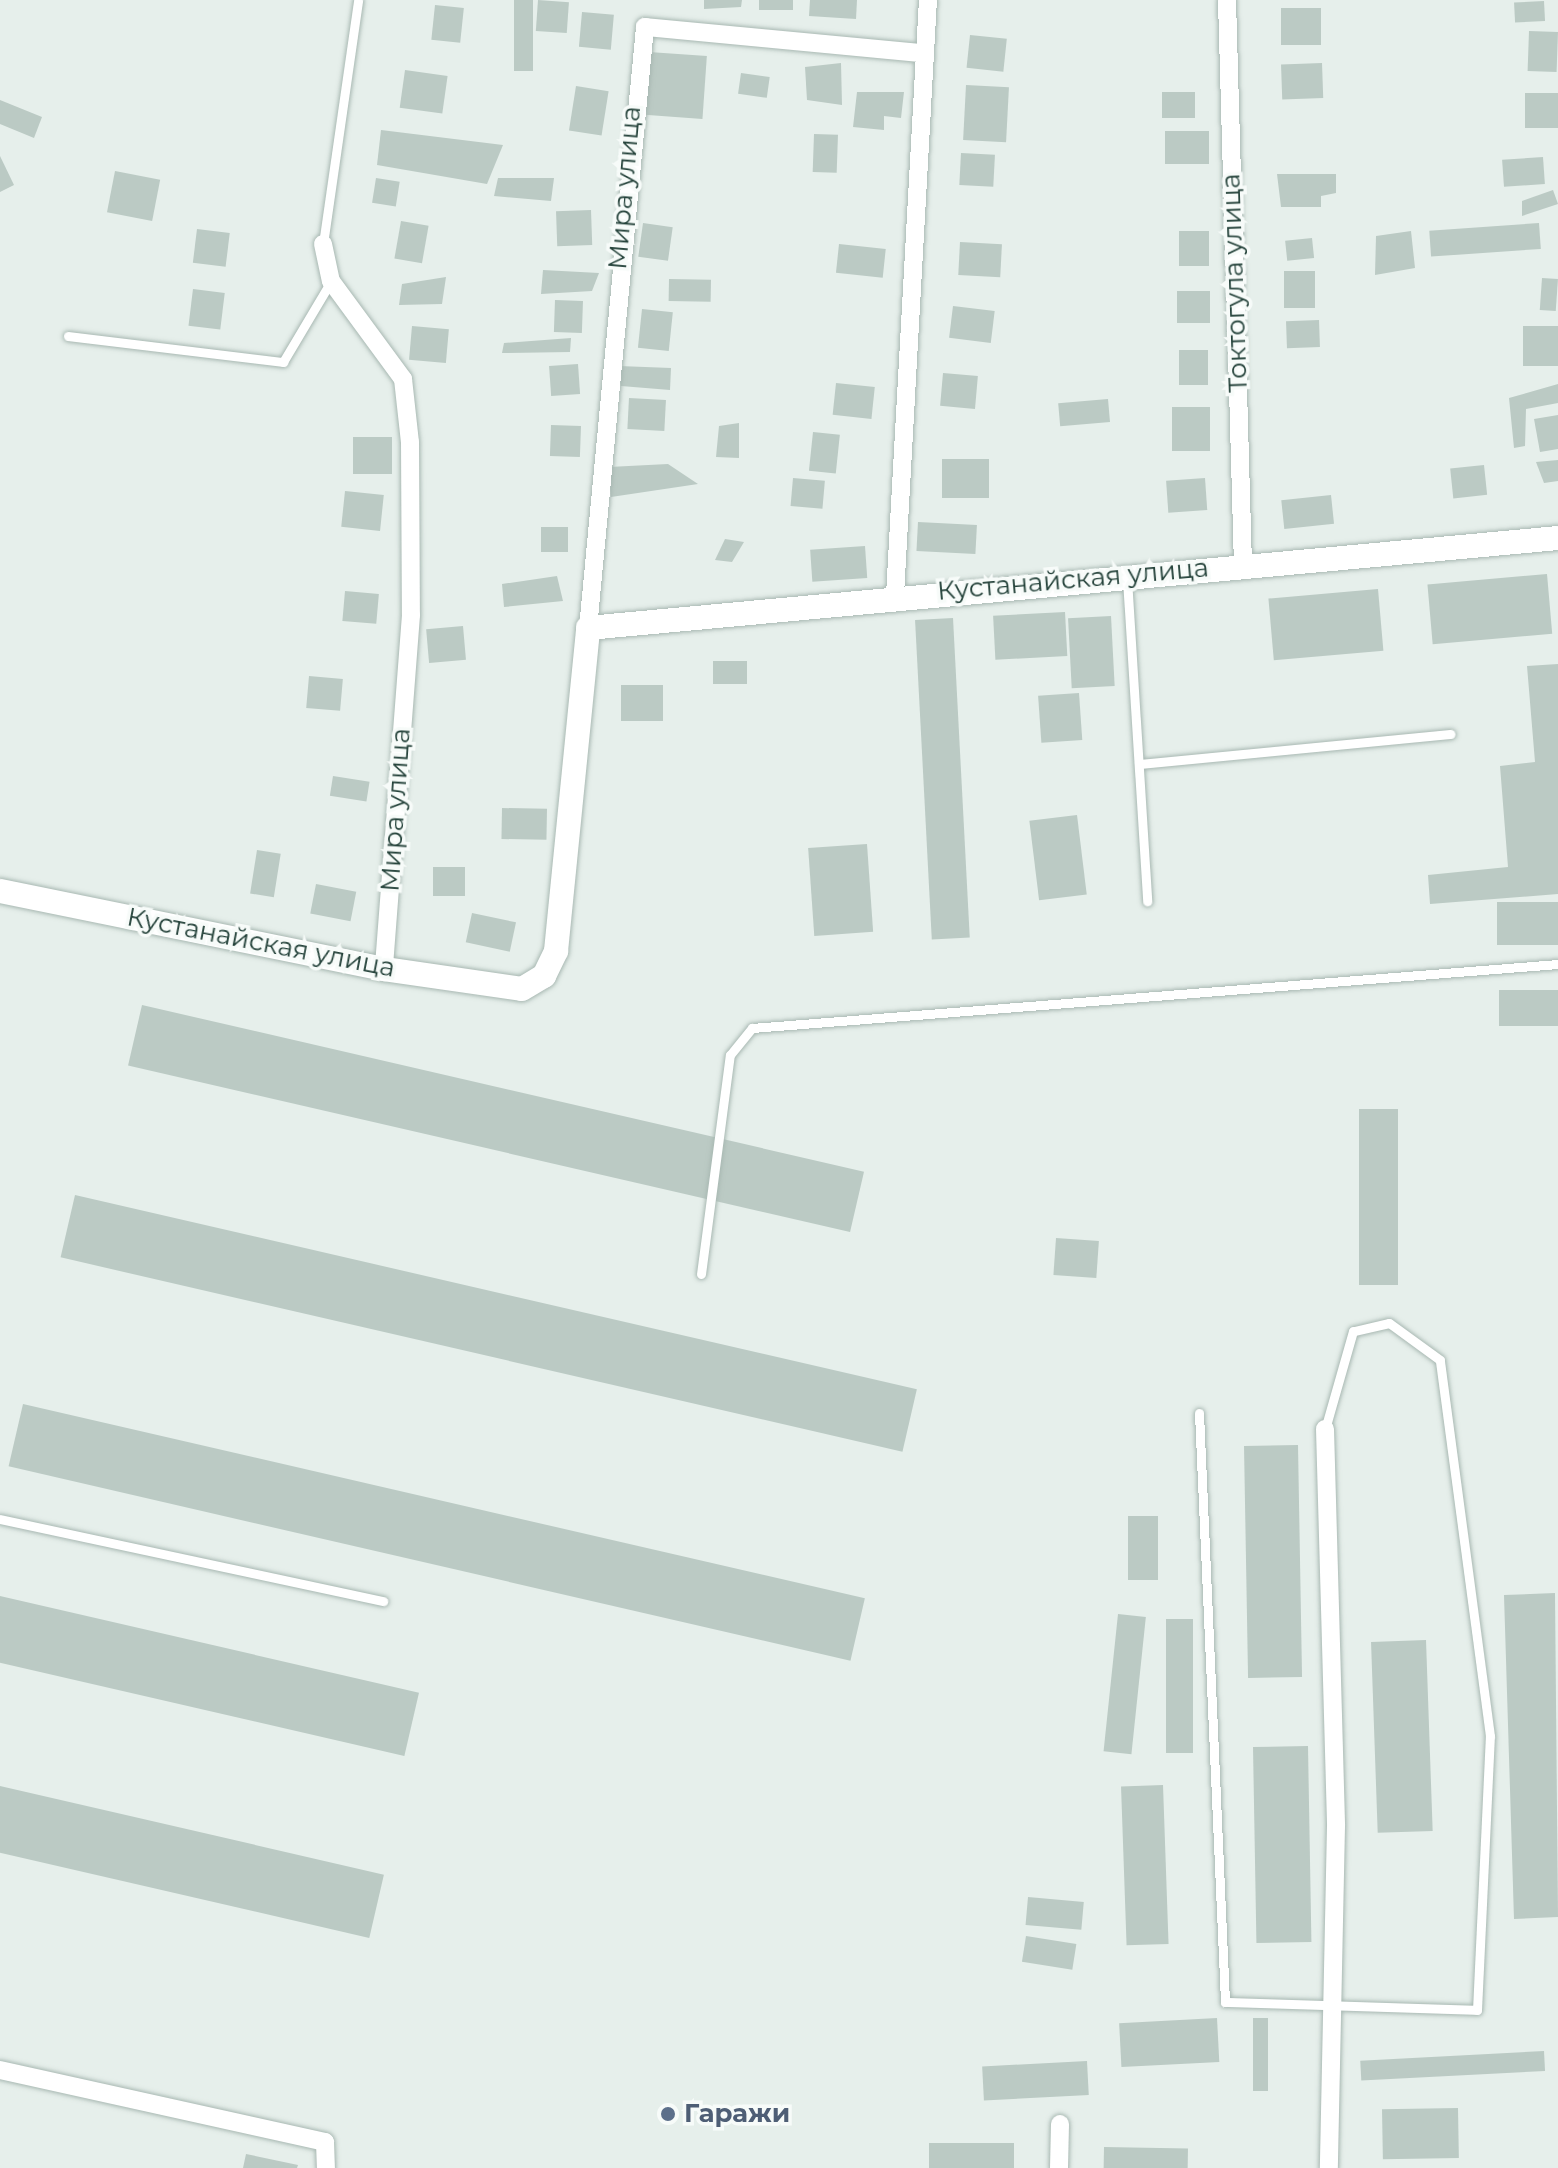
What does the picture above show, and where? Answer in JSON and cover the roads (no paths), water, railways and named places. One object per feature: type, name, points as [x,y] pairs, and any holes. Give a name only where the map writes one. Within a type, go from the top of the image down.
[{"type":"street","points":[[895,595],[922,53],[928,0]]},
{"type":"street","name":"Токтогула улица","points":[[1227,0],[1243,565]]},
{"type":"street","name":"Мира улица","points":[[588,628],[645,27],[922,53]]},
{"type":"street","name":"Мира улица","points":[[323,244],[331,281],[403,379],[410,442],[411,615],[384,969]]},
{"type":"street","name":"Кустанайская улица","points":[[0,891],[384,969],[522,989],[544,976],[556,951],[588,628],[895,595],[1558,538]]},
{"type":"street","points":[[1325,1429],[1336,1826],[1329,2168]]},
{"type":"street","points":[[0,2070],[325,2142],[326,2168]]},
{"type":"street","points":[[1059,2168],[1060,2124]]},
{"type":"lane","points":[[323,244],[358,0]]},
{"type":"lane","points":[[68,336],[283,362],[331,281]]},
{"type":"lane","points":[[1127,576],[1147,901]]},
{"type":"lane","points":[[1139,764],[1451,734]]},
{"type":"lane","points":[[701,1274],[730,1055],[752,1028],[1558,964]]},
{"type":"lane","points":[[1199,1413],[1225,2002],[1333,2010],[1477,2010],[1490,1736],[1440,1360],[1389,1323],[1353,1331],[1325,1429]]},
{"type":"lane","points":[[0,1519],[383,1601]]},
{"type":"place","name":"Гаражи","points":[[668,2114]]}]
